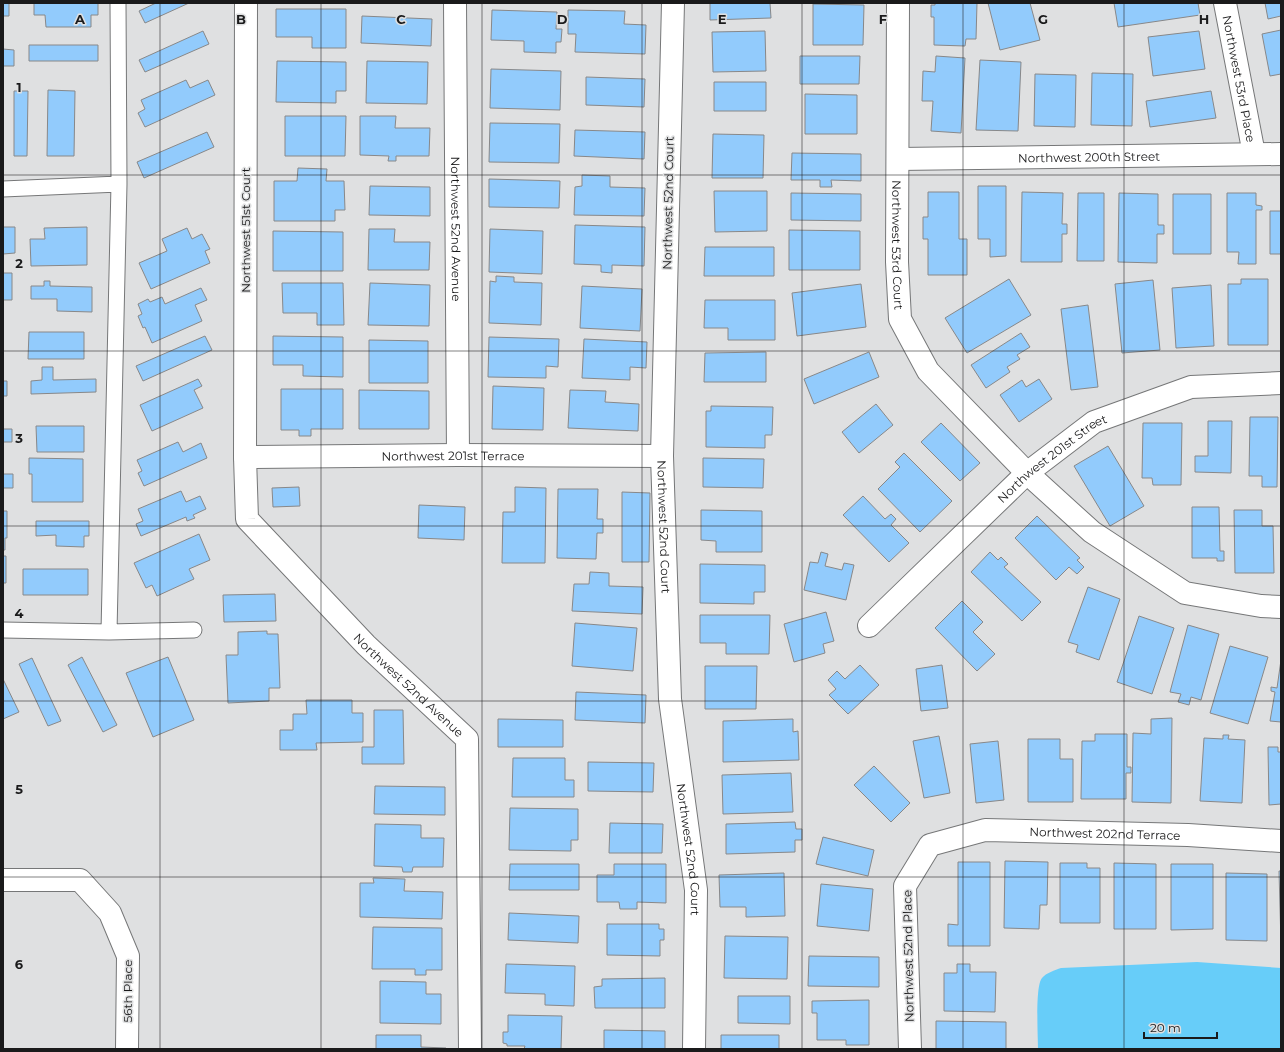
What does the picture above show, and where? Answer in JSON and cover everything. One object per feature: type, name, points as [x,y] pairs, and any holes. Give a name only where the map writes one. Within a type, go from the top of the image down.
[{"type":"street","name":"Northwest 51st Court","points":[[244,457],[246,3]]},
{"type":"street","name":"Northwest 52nd Avenue","points":[[454,3],[458,455]]},
{"type":"street","name":"Northwest 52nd Court","points":[[673,3],[662,456],[670,698],[696,890],[694,1049]]},
{"type":"street","name":"Northwest 53rd Court","points":[[898,3],[898,159],[896,262],[900,319],[928,371],[1027,473],[1092,532],[1185,593],[1261,606],[1281,607]]},
{"type":"street","name":"Northwest 53rd Place","points":[[1225,3],[1254,154]]},
{"type":"street","name":"Northwest 200th Street","points":[[898,159],[1281,154]]},
{"type":"street","name":"Northwest 201st Street","points":[[869,626],[1027,473],[1094,422],[1190,387],[1281,383]]},
{"type":"street","name":"Northwest 201st Terrace","points":[[244,457],[458,455],[662,456]]},
{"type":"street","name":"Northwest 52nd Avenue","points":[[244,457],[247,519],[366,645],[467,739],[470,1049]]},
{"type":"street","name":"Northwest 202nd Terrace","points":[[930,845],[985,830],[1188,835],[1281,841]]},
{"type":"street","name":"Northwest 52nd Place","points":[[910,1049],[905,886],[930,845]]},
{"type":"street","name":"56th Place","points":[[3,880],[80,880],[110,913],[128,956],[127,1049]]},
{"type":"lane","points":[[108,632],[119,184],[118,3]]},
{"type":"lane","points":[[3,190],[119,184]]},
{"type":"lane","points":[[3,630],[108,632],[194,630]]},
{"type":"water","points":[[1197,962],[1281,968],[1281,1049],[1038,1049],[1038,991],[1042,978],[1048,973],[1061,968]]},
{"type":"building","points":[[3,3],[9,3],[9,16],[3,16]]},
{"type":"building","points":[[34,3],[98,3],[98,15],[91,15],[91,27],[46,27],[45,15],[34,15]]},
{"type":"building","points":[[156,3],[189,3],[145,23],[139,11]]},
{"type":"building","points":[[710,3],[770,3],[771,18],[710,20]]},
{"type":"building","points":[[935,3],[977,3],[976,39],[966,39],[965,46],[934,45],[934,17],[931,17],[931,5],[935,5]]},
{"type":"building","points":[[988,3],[1030,3],[1040,40],[1000,50]]},
{"type":"building","points":[[1114,3],[1198,3],[1200,15],[1118,27]]},
{"type":"building","points":[[1265,3],[1281,3],[1281,16],[1268,19]]},
{"type":"building","points":[[813,4],[864,5],[863,45],[813,45]]},
{"type":"building","points":[[276,9],[346,9],[346,48],[312,48],[312,37],[276,37]]},
{"type":"building","points":[[492,10],[557,12],[556,29],[562,29],[561,42],[556,42],[556,53],[524,52],[524,41],[491,40]]},
{"type":"building","points":[[568,10],[625,11],[624,24],[646,25],[645,54],[575,52],[576,34],[568,34]]},
{"type":"building","points":[[362,16],[432,19],[431,46],[361,43]]},
{"type":"building","points":[[1281,30],[1281,74],[1270,76],[1262,34]]},
{"type":"building","points":[[203,31],[209,44],[145,72],[139,60]]},
{"type":"building","points":[[765,31],[766,71],[713,72],[712,32]]},
{"type":"building","points":[[1199,31],[1205,69],[1153,76],[1148,37]]},
{"type":"building","points":[[29,45],[98,45],[98,61],[29,61]]},
{"type":"building","points":[[3,49],[14,50],[14,66],[3,66]]},
{"type":"building","points":[[800,56],[860,56],[859,84],[800,84]]},
{"type":"building","points":[[936,56],[965,58],[961,133],[931,131],[933,101],[922,101],[923,71],[935,72]]},
{"type":"building","points":[[980,60],[1021,62],[1018,131],[976,130]]},
{"type":"building","points":[[277,61],[346,62],[346,91],[336,91],[336,103],[276,102]]},
{"type":"building","points":[[367,61],[428,62],[427,104],[366,103]]},
{"type":"building","points":[[491,69],[561,71],[560,110],[490,108]]},
{"type":"building","points":[[1092,73],[1133,74],[1132,126],[1091,125]]},
{"type":"building","points":[[1035,74],[1076,75],[1075,127],[1034,126]]},
{"type":"building","points":[[586,77],[645,79],[644,107],[586,105]]},
{"type":"building","points":[[186,80],[190,88],[208,80],[215,95],[145,127],[138,113],[145,109],[141,100]]},
{"type":"building","points":[[714,82],[766,82],[766,111],[714,111]]},
{"type":"building","points":[[48,90],[75,91],[74,156],[47,156]]},
{"type":"building","points":[[14,91],[28,91],[27,156],[14,156]]},
{"type":"building","points":[[1211,91],[1216,118],[1150,127],[1146,101]]},
{"type":"building","points":[[805,94],[857,95],[857,134],[805,134]]},
{"type":"building","points":[[285,116],[346,116],[345,156],[285,156]]},
{"type":"building","points":[[360,116],[396,116],[395,128],[430,128],[429,156],[396,156],[396,161],[388,161],[389,156],[360,155]]},
{"type":"building","points":[[490,123],[560,124],[559,163],[489,162]]},
{"type":"building","points":[[575,130],[645,132],[644,159],[574,156]]},
{"type":"building","points":[[207,132],[214,147],[144,178],[137,162]]},
{"type":"building","points":[[713,134],[764,135],[763,178],[712,178]]},
{"type":"building","points":[[792,153],[861,154],[861,181],[831,180],[832,187],[820,187],[820,180],[791,180]]},
{"type":"building","points":[[298,168],[327,169],[326,181],[344,181],[345,210],[335,210],[335,221],[274,221],[274,181],[297,181]]},
{"type":"building","points":[[582,175],[610,176],[610,187],[645,188],[644,216],[574,215],[575,187],[582,186]]},
{"type":"building","points":[[489,179],[560,181],[559,208],[489,207]]},
{"type":"building","points":[[370,186],[430,187],[430,216],[369,215]]},
{"type":"building","points":[[978,186],[1006,186],[1006,256],[990,257],[990,239],[978,239]]},
{"type":"building","points":[[714,191],[767,191],[767,231],[715,232]]},
{"type":"building","points":[[928,192],[959,192],[959,239],[967,239],[967,275],[928,275],[928,239],[923,239],[923,217],[928,217]]},
{"type":"building","points":[[1022,192],[1063,193],[1062,224],[1067,224],[1067,234],[1062,234],[1062,262],[1021,262]]},
{"type":"building","points":[[791,193],[861,194],[861,221],[791,220]]},
{"type":"building","points":[[1078,193],[1104,193],[1104,261],[1077,261]]},
{"type":"building","points":[[1119,193],[1158,194],[1158,225],[1164,225],[1164,234],[1157,234],[1157,263],[1118,262]]},
{"type":"building","points":[[1227,193],[1256,193],[1256,205],[1262,206],[1262,210],[1256,210],[1256,264],[1238,264],[1239,252],[1227,252]]},
{"type":"building","points":[[1173,194],[1211,194],[1211,254],[1173,254]]},
{"type":"building","points":[[1270,211],[1281,211],[1281,254],[1270,254]]},
{"type":"building","points":[[575,225],[645,227],[644,266],[612,265],[612,273],[601,272],[601,265],[574,264]]},
{"type":"building","points":[[3,227],[15,227],[15,253],[3,254]]},
{"type":"building","points":[[87,227],[87,265],[31,266],[30,239],[45,239],[44,228]]},
{"type":"building","points":[[187,228],[192,239],[202,234],[210,249],[205,251],[210,263],[151,289],[139,263],[167,251],[162,239]]},
{"type":"building","points":[[369,229],[395,229],[394,242],[430,242],[429,270],[368,270]]},
{"type":"building","points":[[490,229],[543,231],[542,274],[489,272]]},
{"type":"building","points":[[789,230],[860,231],[860,270],[789,270]]},
{"type":"building","points":[[273,231],[343,232],[343,271],[273,271]]},
{"type":"building","points":[[705,247],[774,247],[774,276],[704,276]]},
{"type":"building","points":[[3,273],[12,273],[12,300],[3,300]]},
{"type":"building","points":[[496,276],[514,277],[514,282],[542,283],[541,325],[489,323],[490,281],[496,282]]},
{"type":"building","points":[[1009,279],[1031,315],[967,353],[945,318]]},
{"type":"building","points":[[1241,279],[1268,279],[1268,345],[1228,345],[1228,284],[1241,284]]},
{"type":"building","points":[[1153,280],[1160,350],[1122,353],[1115,284]]},
{"type":"building","points":[[44,281],[50,281],[50,286],[92,287],[92,312],[57,311],[57,299],[31,299],[31,286],[44,286]]},
{"type":"building","points":[[282,283],[343,283],[344,325],[317,325],[317,313],[283,313]]},
{"type":"building","points":[[370,283],[430,285],[429,326],[368,325]]},
{"type":"building","points":[[861,284],[866,327],[797,336],[792,293]]},
{"type":"building","points":[[1211,285],[1214,346],[1176,348],[1172,288]]},
{"type":"building","points":[[582,286],[642,289],[640,331],[580,328]]},
{"type":"building","points":[[201,288],[207,300],[195,305],[202,321],[152,343],[138,316],[142,314],[138,304],[148,299],[150,302],[162,297],[165,304]]},
{"type":"building","points":[[705,300],[775,300],[775,340],[728,340],[728,328],[704,328]]},
{"type":"building","points":[[1088,305],[1098,387],[1071,390],[1061,309]]},
{"type":"building","points":[[29,332],[84,332],[84,359],[28,359]]},
{"type":"building","points":[[1021,333],[1030,347],[1017,355],[1020,359],[1007,367],[1010,372],[986,388],[971,365]]},
{"type":"building","points":[[205,336],[212,350],[143,381],[136,366]]},
{"type":"building","points":[[273,336],[343,337],[343,377],[303,376],[303,365],[273,365]]},
{"type":"building","points":[[489,337],[559,339],[558,367],[546,366],[546,378],[488,377]]},
{"type":"building","points":[[584,339],[647,342],[646,368],[630,367],[630,380],[582,378]]},
{"type":"building","points":[[369,340],[428,341],[428,383],[369,383]]},
{"type":"building","points":[[766,352],[766,382],[704,382],[705,353]]},
{"type":"building","points":[[869,352],[879,377],[814,404],[804,379]]},
{"type":"building","points":[[42,367],[53,367],[53,380],[96,379],[96,392],[31,394],[31,381],[42,380]]},
{"type":"building","points":[[198,379],[202,386],[194,390],[203,408],[152,431],[140,405]]},
{"type":"building","points":[[1039,379],[1052,399],[1019,422],[1000,395],[1022,380],[1026,387]]},
{"type":"building","points":[[3,381],[7,381],[7,396],[3,396]]},
{"type":"building","points":[[493,386],[544,388],[543,430],[492,429]]},
{"type":"building","points":[[281,389],[343,389],[343,429],[311,429],[311,436],[299,436],[299,430],[281,430]]},
{"type":"building","points":[[359,390],[429,391],[429,429],[359,429]]},
{"type":"building","points":[[570,390],[606,391],[605,402],[639,404],[638,431],[568,428]]},
{"type":"building","points":[[876,404],[893,425],[859,453],[842,432]]},
{"type":"building","points":[[711,406],[773,407],[772,435],[765,435],[765,448],[706,447],[706,411],[711,411]]},
{"type":"building","points":[[1250,417],[1278,417],[1277,487],[1262,487],[1262,476],[1249,476]]},
{"type":"building","points":[[1208,421],[1232,421],[1231,473],[1195,472],[1195,456],[1208,456]]},
{"type":"building","points":[[941,423],[980,463],[960,481],[921,442]]},
{"type":"building","points":[[1143,423],[1182,423],[1181,485],[1153,485],[1152,478],[1142,478]]},
{"type":"building","points":[[36,426],[84,426],[84,452],[37,452]]},
{"type":"building","points":[[3,429],[12,429],[12,442],[3,442]]},
{"type":"building","points":[[178,442],[183,452],[201,443],[207,458],[144,486],[138,473],[142,471],[137,460]]},
{"type":"building","points":[[1108,446],[1144,506],[1110,526],[1074,466]]},
{"type":"building","points":[[904,453],[952,501],[920,532],[878,489],[900,467],[895,462]]},
{"type":"building","points":[[29,458],[83,459],[83,502],[32,502],[32,474],[29,474]]},
{"type":"building","points":[[703,458],[764,459],[763,488],[703,487]]},
{"type":"building","points":[[3,474],[13,474],[13,488],[3,488]]},
{"type":"building","points":[[299,487],[300,506],[273,507],[272,488]]},
{"type":"building","points":[[515,487],[546,488],[545,563],[502,563],[503,512],[515,512]]},
{"type":"building","points":[[558,489],[598,489],[597,519],[603,519],[603,533],[597,533],[596,559],[557,558]]},
{"type":"building","points":[[181,491],[186,502],[200,496],[206,509],[193,515],[195,518],[187,521],[186,517],[141,536],[136,524],[143,521],[138,509]]},
{"type":"building","points":[[622,492],[650,493],[649,562],[622,562]]},
{"type":"building","points":[[863,496],[885,519],[891,514],[896,519],[891,525],[909,543],[889,562],[843,515]]},
{"type":"building","points":[[419,505],[465,507],[464,540],[418,538]]},
{"type":"building","points":[[1192,507],[1219,507],[1220,551],[1224,551],[1224,561],[1217,561],[1217,558],[1192,558]]},
{"type":"building","points":[[701,510],[762,511],[762,552],[716,552],[716,541],[701,540]]},
{"type":"building","points":[[1234,510],[1262,510],[1262,526],[1273,526],[1274,573],[1235,573]]},
{"type":"building","points":[[3,511],[7,511],[7,538],[5,538],[5,550],[3,550]]},
{"type":"building","points":[[1037,516],[1080,558],[1077,560],[1084,567],[1077,574],[1069,567],[1056,580],[1015,538]]},
{"type":"building","points":[[36,521],[89,521],[89,536],[84,536],[84,547],[56,546],[56,535],[36,536]]},
{"type":"building","points":[[199,534],[210,560],[189,569],[194,579],[157,596],[152,585],[146,588],[134,563]]},
{"type":"building","points":[[821,552],[828,554],[825,566],[842,570],[844,563],[854,565],[846,600],[804,590],[810,562],[818,563]]},
{"type":"building","points":[[990,552],[998,560],[1001,557],[1008,564],[1004,567],[1041,602],[1022,621],[971,572]]},
{"type":"building","points":[[3,556],[6,556],[6,583],[3,583]]},
{"type":"building","points":[[700,564],[765,565],[765,592],[754,592],[754,604],[700,603]]},
{"type":"building","points":[[23,569],[88,569],[88,595],[23,595]]},
{"type":"building","points":[[590,572],[609,573],[609,586],[643,587],[642,614],[572,611],[574,584],[589,584]]},
{"type":"building","points":[[1088,587],[1120,599],[1099,660],[1076,652],[1078,645],[1068,642]]},
{"type":"building","points":[[275,594],[276,621],[224,622],[223,595]]},
{"type":"building","points":[[962,601],[983,622],[973,632],[995,654],[977,671],[935,628]]},
{"type":"building","points":[[826,612],[834,641],[823,644],[825,653],[794,662],[784,624]]},
{"type":"building","points":[[700,615],[770,615],[769,654],[726,654],[726,643],[700,643]]},
{"type":"building","points":[[1139,616],[1174,628],[1152,694],[1117,682]]},
{"type":"building","points":[[575,623],[637,628],[633,671],[572,666]]},
{"type":"building","points":[[1188,625],[1219,634],[1201,700],[1191,697],[1189,705],[1178,702],[1181,694],[1170,692]]},
{"type":"building","points":[[267,631],[267,634],[278,634],[280,688],[269,688],[269,701],[228,703],[226,655],[238,655],[238,632]]},
{"type":"building","points":[[1230,646],[1268,657],[1248,724],[1210,713]]},
{"type":"building","points":[[82,657],[117,725],[103,732],[68,665]]},
{"type":"building","points":[[168,657],[194,720],[153,737],[126,673]]},
{"type":"building","points":[[32,658],[61,721],[48,726],[19,664]]},
{"type":"building","points":[[1281,660],[1281,722],[1270,721],[1275,692],[1271,691],[1271,687],[1277,688]]},
{"type":"building","points":[[860,665],[879,685],[848,714],[829,695],[836,689],[828,680],[837,671],[845,679]]},
{"type":"building","points":[[942,665],[948,708],[921,711],[916,669]]},
{"type":"building","points":[[705,666],[757,666],[756,709],[705,709]]},
{"type":"building","points":[[3,679],[19,712],[3,719]]},
{"type":"building","points":[[576,692],[646,695],[645,723],[575,720]]},
{"type":"building","points":[[306,700],[352,700],[352,713],[363,713],[363,742],[316,743],[317,750],[280,750],[280,730],[293,730],[293,714],[307,714]]},
{"type":"building","points":[[374,710],[403,710],[404,764],[362,764],[362,747],[374,747]]},
{"type":"building","points":[[1172,718],[1171,803],[1132,802],[1133,733],[1151,734],[1151,719]]},
{"type":"building","points":[[498,719],[563,720],[563,747],[498,747]]},
{"type":"building","points":[[793,719],[793,732],[798,731],[799,760],[723,762],[723,721]]},
{"type":"building","points":[[1095,734],[1127,734],[1127,767],[1131,767],[1131,773],[1126,773],[1126,799],[1081,799],[1082,741],[1095,741]]},
{"type":"building","points":[[1223,735],[1229,735],[1228,739],[1245,740],[1242,803],[1200,801],[1204,738],[1223,739]]},
{"type":"building","points":[[939,736],[950,793],[924,798],[913,741]]},
{"type":"building","points":[[1028,739],[1060,739],[1060,759],[1073,759],[1073,802],[1028,802]]},
{"type":"building","points":[[998,741],[1004,800],[976,803],[970,744]]},
{"type":"building","points":[[1268,747],[1278,747],[1278,752],[1281,752],[1281,804],[1269,805]]},
{"type":"building","points":[[513,758],[565,758],[565,780],[574,780],[574,797],[512,797]]},
{"type":"building","points":[[588,762],[654,763],[653,792],[588,791]]},
{"type":"building","points":[[874,766],[910,803],[891,822],[854,785]]},
{"type":"building","points":[[791,773],[793,812],[723,814],[722,775]]},
{"type":"building","points":[[375,786],[445,787],[445,815],[374,814]]},
{"type":"building","points":[[510,808],[578,809],[578,840],[571,840],[571,851],[509,850]]},
{"type":"building","points":[[795,822],[796,829],[802,829],[802,840],[795,840],[795,852],[726,854],[726,824]]},
{"type":"building","points":[[610,823],[663,824],[662,853],[609,853]]},
{"type":"building","points":[[375,824],[421,825],[421,838],[444,838],[443,867],[413,867],[412,872],[403,872],[402,867],[374,866]]},
{"type":"building","points":[[823,837],[874,850],[868,876],[816,864]]},
{"type":"building","points":[[1005,861],[1048,862],[1047,905],[1040,905],[1039,929],[1004,928]]},
{"type":"building","points":[[958,862],[990,862],[990,946],[948,946],[948,924],[958,925]]},
{"type":"building","points":[[1060,863],[1087,863],[1087,868],[1100,868],[1100,923],[1060,923]]},
{"type":"building","points":[[1114,863],[1156,864],[1156,929],[1114,929]]},
{"type":"building","points":[[510,864],[579,864],[579,890],[509,890]]},
{"type":"building","points":[[614,864],[666,864],[666,903],[637,902],[637,909],[620,909],[619,902],[597,902],[597,875],[614,875]]},
{"type":"building","points":[[1171,864],[1213,864],[1213,929],[1171,930]]},
{"type":"building","points":[[1279,871],[1281,871],[1281,944]]},
{"type":"building","points":[[784,873],[785,916],[746,917],[746,907],[720,907],[719,875]]},
{"type":"building","points":[[1226,873],[1267,874],[1267,941],[1226,940]]},
{"type":"building","points":[[373,878],[405,879],[404,891],[443,892],[442,919],[360,917],[360,883],[374,883]]},
{"type":"building","points":[[821,884],[873,889],[869,931],[817,926]]},
{"type":"building","points":[[509,913],[579,916],[578,943],[508,940]]},
{"type":"building","points":[[607,924],[659,924],[659,929],[664,929],[664,940],[660,940],[660,956],[607,955]]},
{"type":"building","points":[[373,927],[442,928],[442,970],[426,970],[426,975],[415,975],[415,969],[372,969]]},
{"type":"building","points":[[725,936],[788,937],[787,979],[724,978]]},
{"type":"building","points":[[809,956],[879,957],[879,987],[808,986]]},
{"type":"building","points":[[506,964],[575,966],[574,1006],[545,1005],[545,994],[505,993]]},
{"type":"building","points":[[957,964],[970,964],[970,972],[996,972],[995,1012],[944,1011],[944,973],[957,973]]},
{"type":"building","points":[[665,978],[665,1008],[595,1008],[594,987],[602,986],[602,979]]},
{"type":"building","points":[[380,981],[426,982],[426,994],[441,994],[441,1024],[380,1023]]},
{"type":"building","points":[[738,996],[790,996],[790,1024],[738,1023]]},
{"type":"building","points":[[869,1000],[869,1045],[846,1045],[846,1040],[817,1040],[817,1013],[812,1013],[812,1001]]},
{"type":"building","points":[[508,1015],[562,1016],[561,1049],[524,1049],[525,1046],[507,1046],[507,1044],[503,1043],[503,1032],[508,1032]]},
{"type":"building","points":[[936,1021],[1006,1022],[1006,1049],[936,1049]]},
{"type":"building","points":[[604,1030],[665,1031],[665,1049],[604,1049]]},
{"type":"building","points":[[376,1035],[421,1035],[421,1047],[446,1049],[376,1049]]},
{"type":"building","points":[[721,1035],[779,1035],[779,1049],[721,1049]]}]
